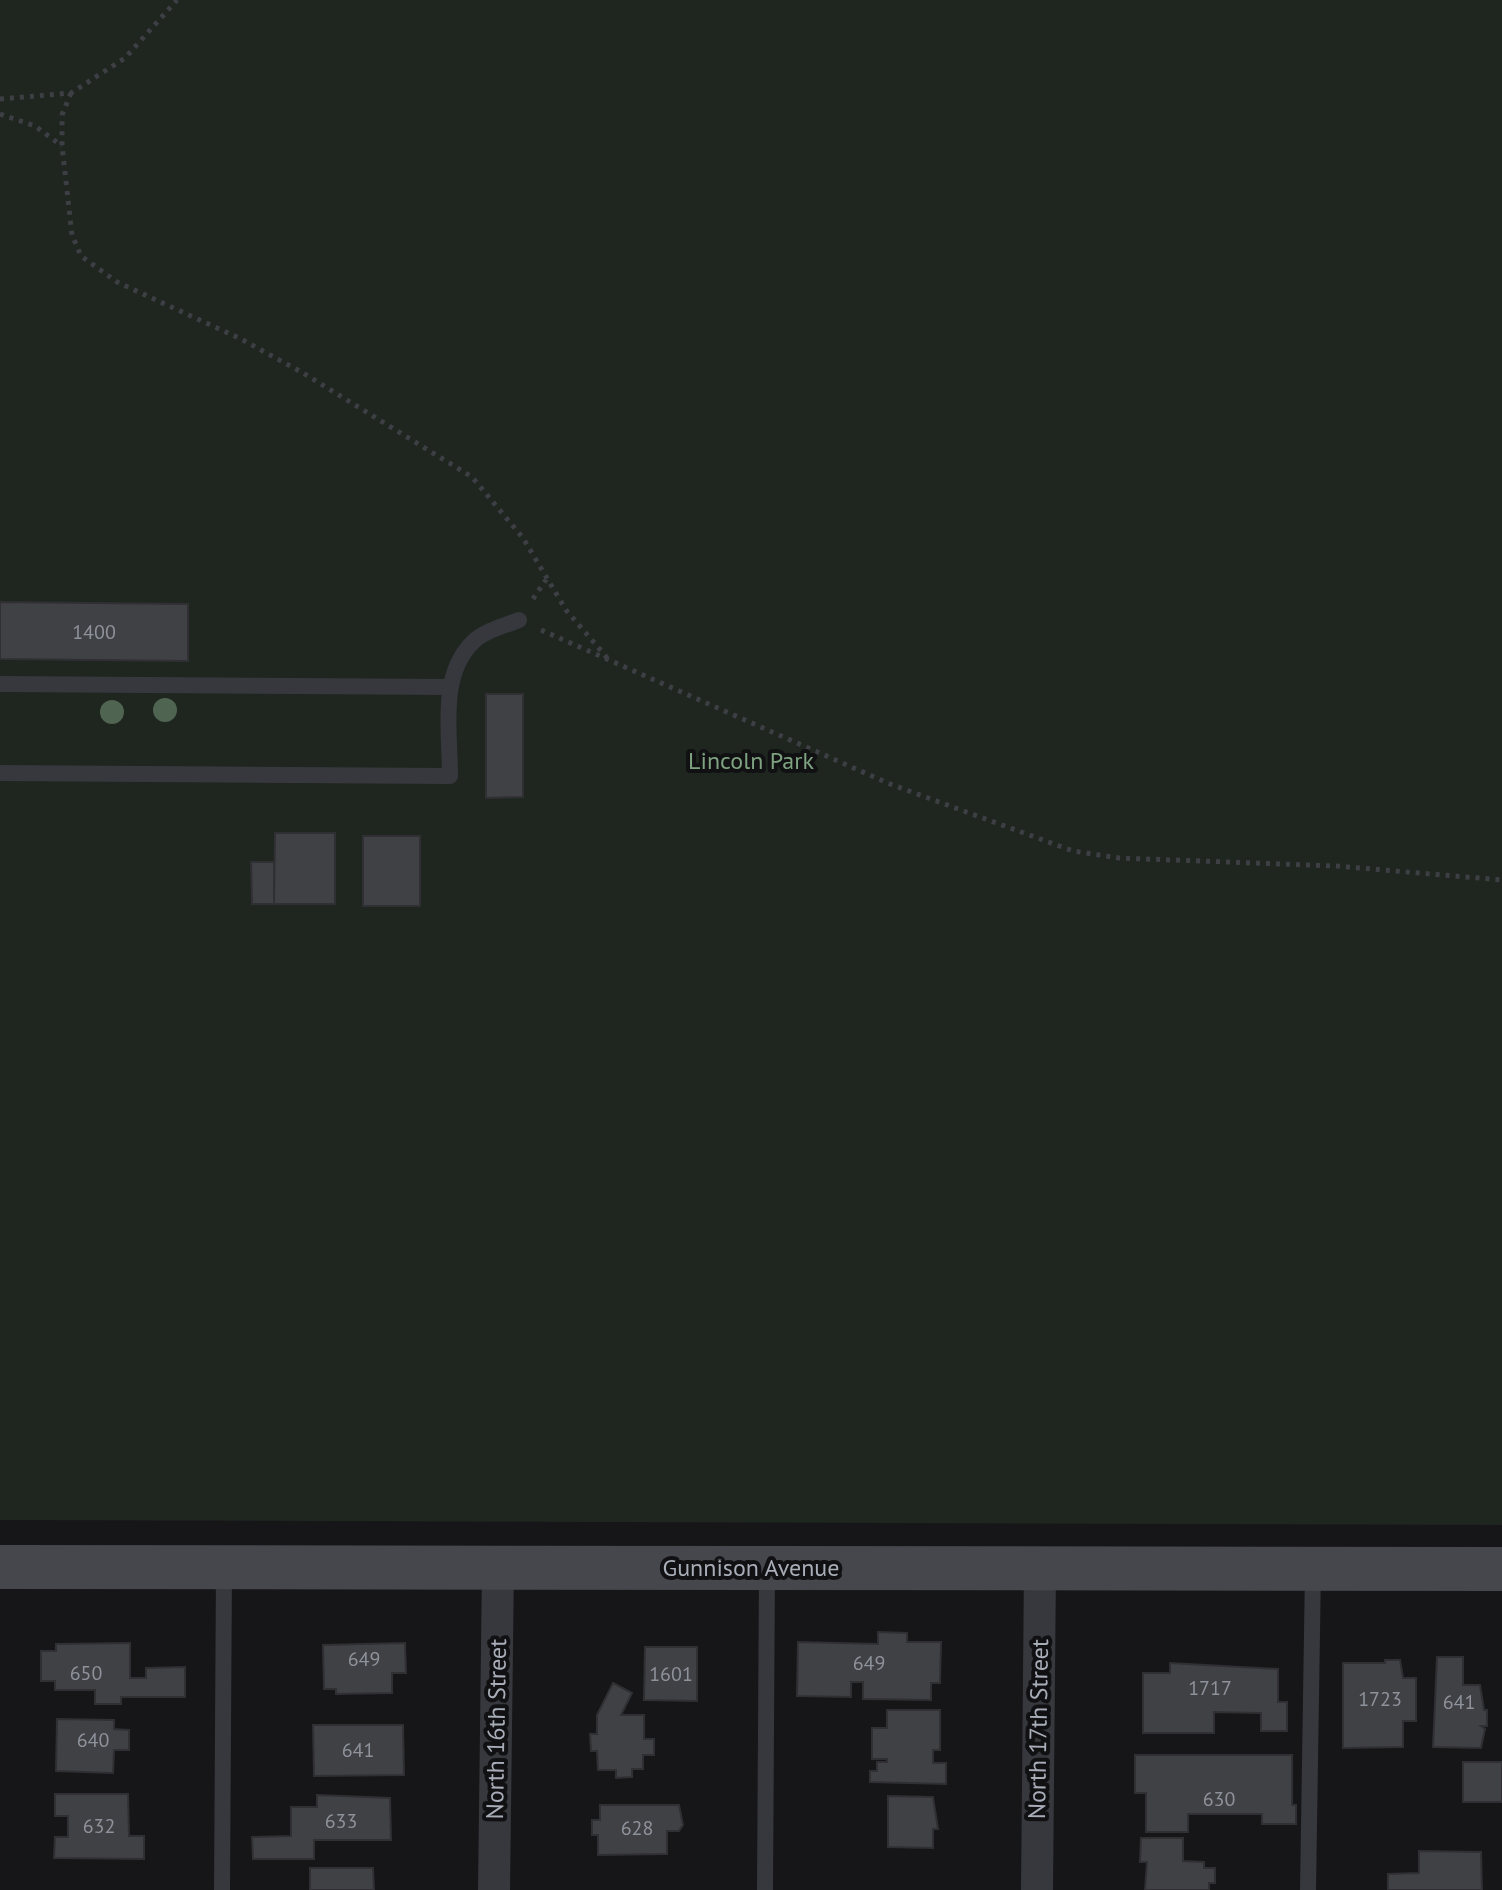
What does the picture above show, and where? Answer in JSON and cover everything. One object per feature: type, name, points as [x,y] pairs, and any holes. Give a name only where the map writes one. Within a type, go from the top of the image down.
[{"type":"street","name":"Gunnison Avenue","points":[[0,1567],[1502,1569]]},
{"type":"street","name":"North 16th Street","points":[[494,1890],[498,1567]]},
{"type":"street","name":"North 17th Street","points":[[1037,1890],[1040,1567]]},
{"type":"lane","points":[[0,773],[450,776],[450,687],[458,661],[474,640],[519,620]]},
{"type":"lane","points":[[0,684],[450,687]]},
{"type":"lane","points":[[765,1890],[767,1566]]},
{"type":"lane","points":[[222,1890],[224,1568]]},
{"type":"lane","points":[[1308,1890],[1313,1568]]},
{"type":"path","points":[[0,99],[71,93],[125,58],[177,0]]},
{"type":"path","points":[[71,93],[62,115],[62,146],[72,235],[81,256],[117,282],[241,339],[303,373],[407,434],[472,477],[523,538],[566,610],[610,661]]},
{"type":"path","points":[[0,114],[35,126],[62,146]]},
{"type":"path","points":[[519,620],[890,784],[1073,851],[1119,858],[1352,867],[1502,880]]},
{"type":"green space","name":"Lincoln Park","points":[[0,0],[1502,0],[1502,1525],[0,1520]]},
{"type":"building","points":[[0,602],[188,604],[188,661],[0,659]]},
{"type":"building","points":[[486,694],[523,694],[523,797],[486,798]]},
{"type":"building","points":[[275,833],[335,833],[335,904],[274,904]]},
{"type":"building","points":[[363,836],[420,836],[420,906],[363,906]]},
{"type":"building","points":[[251,862],[274,862],[274,904],[252,904]]},
{"type":"building","points":[[878,1632],[907,1633],[907,1642],[941,1642],[940,1683],[931,1683],[931,1700],[863,1699],[863,1682],[851,1682],[851,1697],[797,1696],[798,1642],[878,1644]]},
{"type":"building","points":[[130,1643],[130,1678],[146,1678],[146,1668],[185,1667],[185,1697],[121,1697],[121,1704],[95,1704],[95,1690],[55,1690],[55,1681],[41,1681],[41,1651],[56,1651],[56,1644]]},
{"type":"building","points":[[405,1643],[406,1673],[392,1673],[392,1693],[336,1694],[336,1689],[324,1689],[323,1645]]},
{"type":"building","points":[[645,1647],[697,1647],[697,1701],[644,1700]]},
{"type":"building","points":[[1437,1657],[1463,1657],[1463,1685],[1480,1685],[1484,1710],[1487,1710],[1487,1726],[1481,1726],[1485,1729],[1481,1748],[1433,1747]]},
{"type":"building","points":[[1385,1660],[1400,1660],[1403,1678],[1416,1678],[1416,1721],[1403,1721],[1403,1747],[1343,1748],[1343,1663],[1385,1663]]},
{"type":"building","points":[[1170,1663],[1278,1669],[1278,1702],[1287,1702],[1287,1731],[1261,1731],[1261,1713],[1214,1712],[1214,1733],[1143,1733],[1143,1673],[1170,1673]]},
{"type":"building","points":[[613,1683],[632,1693],[621,1715],[644,1715],[644,1739],[654,1739],[654,1755],[643,1755],[643,1769],[632,1769],[632,1777],[616,1778],[616,1770],[598,1770],[597,1751],[591,1751],[590,1734],[597,1734],[597,1715]]},
{"type":"building","points":[[887,1710],[940,1710],[940,1750],[933,1750],[933,1763],[946,1763],[946,1784],[870,1782],[870,1771],[877,1771],[877,1762],[887,1762],[887,1759],[872,1759],[872,1728],[887,1728]]},
{"type":"building","points":[[57,1719],[114,1720],[114,1729],[129,1730],[129,1750],[114,1750],[113,1773],[56,1771]]},
{"type":"building","points":[[313,1725],[403,1725],[404,1775],[314,1776]]},
{"type":"building","points":[[1135,1755],[1292,1755],[1292,1805],[1296,1805],[1296,1824],[1262,1824],[1262,1814],[1188,1814],[1188,1832],[1146,1832],[1146,1793],[1135,1793]]},
{"type":"building","points":[[1463,1762],[1502,1762],[1502,1802],[1463,1802]]},
{"type":"building","points":[[55,1794],[128,1794],[129,1836],[144,1836],[144,1859],[54,1858],[55,1837],[68,1837],[68,1816],[55,1816]]},
{"type":"building","points":[[317,1795],[390,1798],[391,1840],[314,1840],[314,1859],[253,1859],[252,1837],[291,1836],[291,1807],[317,1807]]},
{"type":"building","points":[[888,1796],[933,1797],[938,1829],[933,1829],[933,1848],[888,1847]]},
{"type":"building","points":[[600,1805],[679,1805],[683,1825],[679,1831],[667,1831],[667,1854],[598,1855],[598,1835],[592,1835],[592,1820],[600,1820]]},
{"type":"building","points":[[1141,1838],[1183,1838],[1183,1861],[1204,1862],[1204,1868],[1215,1868],[1215,1883],[1209,1883],[1209,1890],[1145,1890],[1147,1862],[1140,1862]]},
{"type":"building","points":[[1419,1851],[1481,1852],[1482,1890],[1388,1890],[1388,1874],[1419,1873]]},
{"type":"building","points":[[310,1868],[373,1868],[374,1890],[310,1890]]}]
